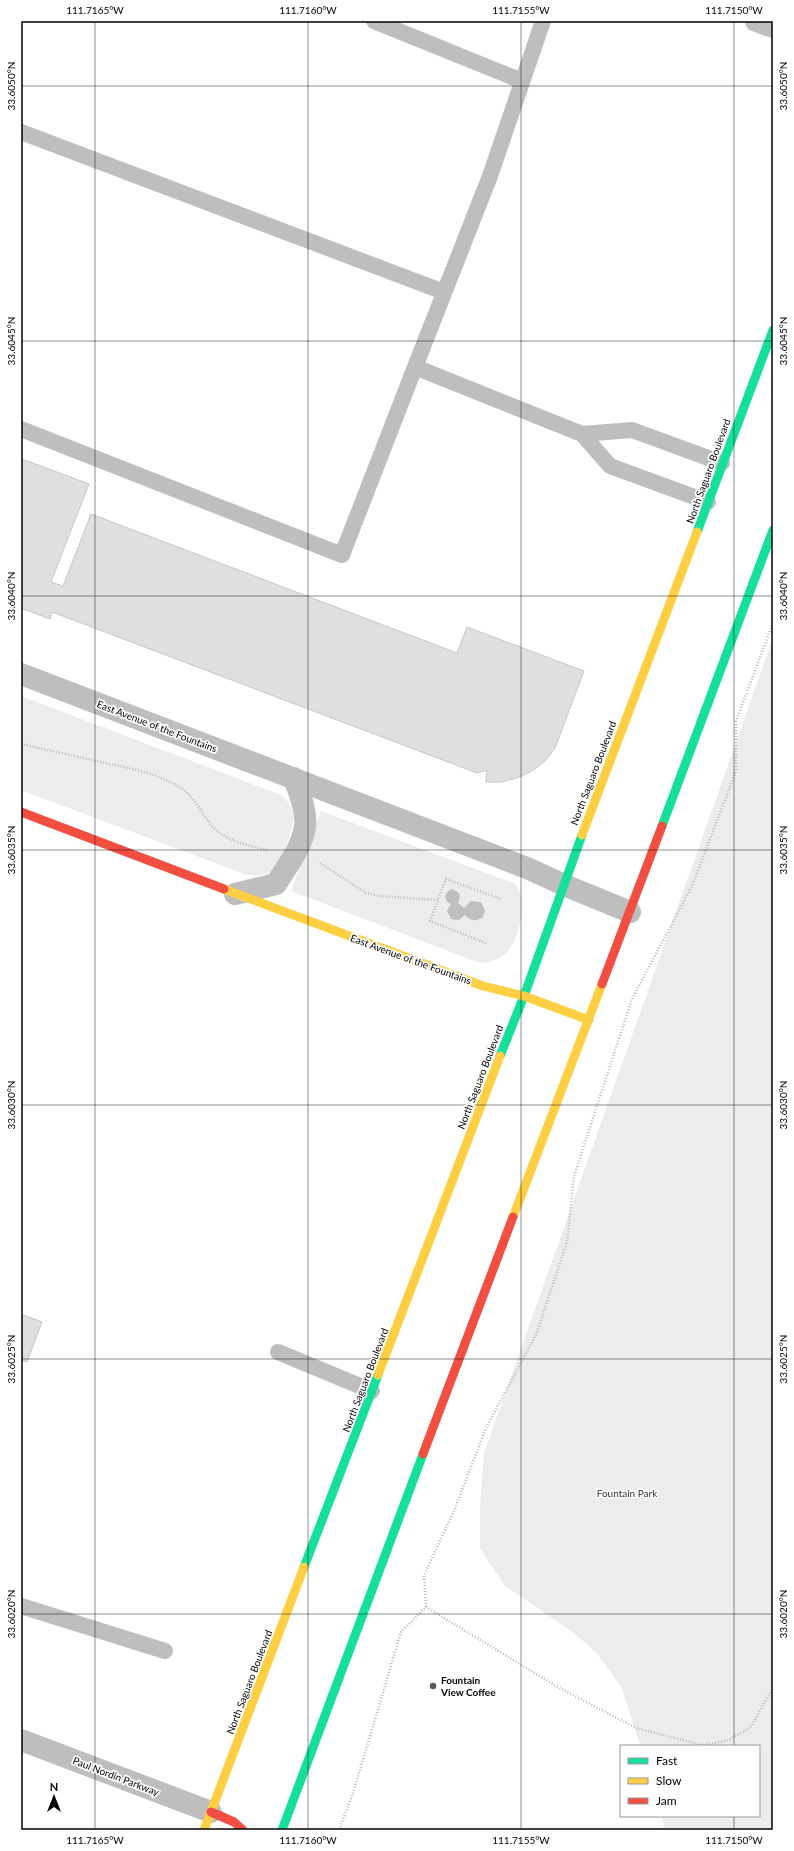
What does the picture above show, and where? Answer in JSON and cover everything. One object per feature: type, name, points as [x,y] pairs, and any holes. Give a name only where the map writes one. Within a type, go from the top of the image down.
[{"type":"main road","name":"North Saguaro Boulevard","points":[[207,1821],[524,996],[564,885],[773,330]]},
{"type":"main road","points":[[282,1830],[476,1312],[589,1020],[773,530]]},
{"type":"main road","name":"East Avenue of the Fountains","points":[[21,812],[235,894],[483,986],[524,996],[589,1020]]},
{"type":"main road","points":[[207,1821],[234,1822],[242,1830]]},
{"type":"street","points":[[756,21],[773,27]]},
{"type":"street","name":"East Avenue of the Fountains","points":[[21,674],[527,868],[630,912]]},
{"type":"street","points":[[235,894],[276,884],[295,855],[305,826],[303,806],[294,778]]},
{"type":"street","name":"Paul Nordin Parkway","points":[[21,1740],[207,1821]]},
{"type":"lane","points":[[374,21],[522,81]]},
{"type":"lane","points":[[21,429],[342,555],[490,176],[543,21]]},
{"type":"lane","points":[[21,132],[444,292]]},
{"type":"lane","points":[[415,367],[582,434],[632,430],[722,463]]},
{"type":"lane","points":[[582,434],[610,466],[708,502]]},
{"type":"lane","points":[[278,1352],[372,1391]]},
{"type":"lane","points":[[21,1606],[165,1651]]},
{"type":"path","points":[[339,1830],[353,1793],[401,1632],[426,1608],[424,1575],[454,1511],[486,1428],[536,1334],[566,1242],[574,1176],[632,999],[692,886],[736,771],[736,721],[773,623]]},
{"type":"path","points":[[21,744],[135,769],[162,778],[180,787],[194,798],[212,826],[225,836],[238,843],[295,855],[319,862],[366,893],[380,896],[438,900]]},
{"type":"path","points":[[486,943],[430,921],[446,879],[501,899]]},
{"type":"path","points":[[426,1608],[556,1686],[636,1728],[698,1745]]},
{"type":"path","points":[[707,1745],[726,1741],[750,1728],[773,1688]]},
{"type":"green space","name":"Fountain Park","points":[[773,638],[773,1830],[665,1830],[661,1817],[760,1817],[760,1745],[640,1745],[622,1688],[596,1652],[571,1631],[504,1585],[480,1549],[480,1506],[484,1453]]},
{"type":"green space","points":[[21,696],[281,795],[291,808],[294,820],[291,833],[278,865],[265,874],[247,875],[21,790]]},
{"type":"green space","points":[[321,811],[515,884],[522,899],[522,909],[519,929],[511,947],[506,953],[497,959],[480,963],[291,891]]},
{"type":"shaded area","points":[[452,889],[459,893],[460,897],[458,903],[464,908],[471,901],[481,902],[485,910],[483,917],[478,920],[473,920],[469,919],[465,915],[459,920],[451,919],[447,911],[451,904],[447,902],[445,896],[448,891]]},
{"type":"building","points":[[22,459],[89,484],[51,582],[63,586],[91,514],[457,653],[467,627],[584,671],[555,748],[545,761],[532,771],[517,778],[501,782],[486,782],[487,770],[477,773],[52,612],[50,619],[21,608]]},
{"type":"building","points":[[21,1314],[42,1322],[27,1362],[21,1360]]},
{"type":"traffic: fast","points":[[697,532],[773,330]]},
{"type":"traffic: fast","points":[[662,826],[773,530]]},
{"type":"traffic: fast","points":[[500,1056],[524,996],[582,835]]},
{"type":"traffic: fast","points":[[304,1567],[378,1375]]},
{"type":"traffic: fast","points":[[282,1830],[423,1454]]},
{"type":"traffic: slow","points":[[582,835],[697,532]]},
{"type":"traffic: slow","points":[[224,889],[483,986],[524,996],[589,1020]]},
{"type":"traffic: slow","points":[[513,1217],[602,984]]},
{"type":"traffic: slow","points":[[378,1375],[500,1056]]},
{"type":"traffic: slow","points":[[204,1830],[304,1567]]},
{"type":"traffic: jam","points":[[21,812],[224,889]]},
{"type":"traffic: jam","points":[[602,984],[662,826]]},
{"type":"traffic: jam","points":[[423,1454],[513,1217]]},
{"type":"traffic: jam","points":[[211,1812],[234,1822],[243,1830]]},
{"type":"place","name":"Fountain View Coffee","points":[[433,1686]]}]
